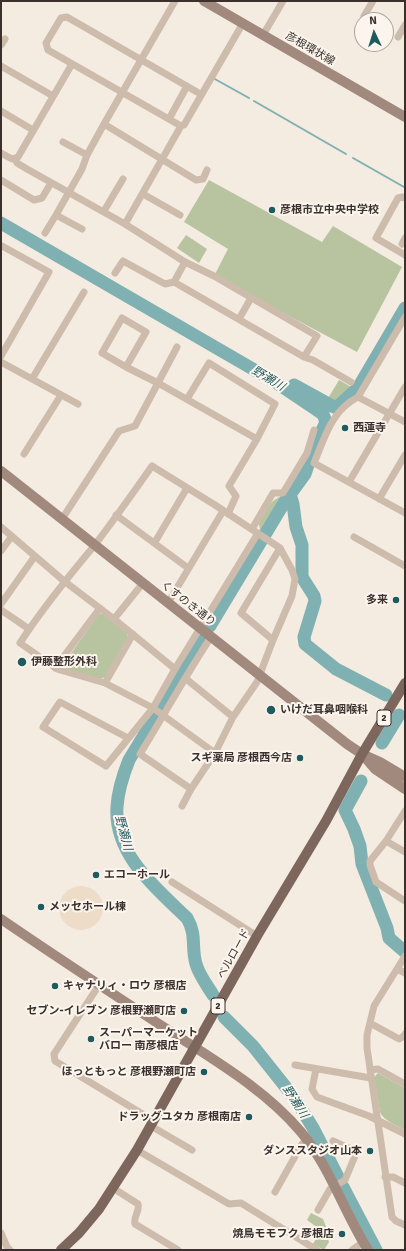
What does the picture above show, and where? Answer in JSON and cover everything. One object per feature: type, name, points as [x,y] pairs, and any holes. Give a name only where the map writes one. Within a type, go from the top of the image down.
[{"type":"main road","name":"ベルロード","points":[[61,1250],[79,1233],[99,1209],[137,1150],[257,936],[326,821],[362,754],[405,683]]},
{"type":"street","points":[[45,233],[82,169],[87,155],[104,124],[175,1]]},
{"type":"street","name":"彦根環状線","points":[[204,1],[405,117]]},
{"type":"street","points":[[263,35],[283,1]]},
{"type":"street","points":[[366,12],[373,1]]},
{"type":"street","points":[[181,126],[48,50],[46,43],[61,18],[67,17],[197,92]]},
{"type":"street","points":[[125,224],[181,126],[184,125],[243,24]]},
{"type":"street","points":[[398,37],[405,25]]},
{"type":"street","points":[[1,152],[12,159],[18,157],[72,64]]},
{"type":"street","points":[[1,66],[53,96]]},
{"type":"street","points":[[169,119],[188,86]]},
{"type":"street","points":[[1,111],[33,130]]},
{"type":"street","points":[[104,124],[196,180],[203,179],[207,170]]},
{"type":"street","points":[[63,142],[87,155]]},
{"type":"street","points":[[15,158],[17,163],[104,211],[185,262],[214,276],[317,336],[304,357]]},
{"type":"street","points":[[104,211],[122,179]]},
{"type":"street","points":[[1,180],[34,200],[42,198],[51,183]]},
{"type":"street","points":[[143,194],[180,215]]},
{"type":"street","points":[[405,198],[398,198],[376,238],[405,255]]},
{"type":"street","points":[[56,215],[82,229]]},
{"type":"street","points":[[1,246],[49,272],[1,356]]},
{"type":"street","points":[[115,273],[123,260],[165,284],[174,282],[304,357],[313,360],[351,382]]},
{"type":"street","points":[[174,282],[185,262]]},
{"type":"street","points":[[32,379],[84,292]]},
{"type":"street","points":[[239,320],[251,298]]},
{"type":"street","points":[[405,317],[358,397],[352,400],[336,415],[328,429],[314,463],[405,513]]},
{"type":"street","points":[[126,367],[146,332],[122,318],[102,353],[126,367],[187,398],[257,439]]},
{"type":"street","points":[[62,519],[119,431],[135,426],[177,347]]},
{"type":"street","points":[[1,362],[78,404]]},
{"type":"street","points":[[168,603],[188,568],[236,496],[229,486],[257,439],[275,404],[209,363],[187,398]]},
{"type":"street","points":[[350,482],[405,386]]},
{"type":"street","points":[[24,454],[61,395]]},
{"type":"street","points":[[358,397],[405,422]]},
{"type":"street","points":[[191,789],[140,754],[175,669],[259,534],[273,493],[283,493],[307,453],[314,430]]},
{"type":"street","points":[[379,499],[405,455]]},
{"type":"street","points":[[182,806],[191,789],[215,753],[234,717],[258,682],[273,640],[292,596],[295,579],[292,570],[280,548],[152,466],[95,544],[64,581],[20,643],[57,670],[105,683],[158,712],[215,753]]},
{"type":"street","name":"くすのき通り","points":[[2,474],[95,544],[347,744],[362,754],[380,762],[405,777]]},
{"type":"street","points":[[155,542],[187,488]]},
{"type":"street","points":[[116,515],[155,542],[188,568]]},
{"type":"street","points":[[1,527],[64,581],[133,634],[175,669]]},
{"type":"street","points":[[1,551],[12,536]]},
{"type":"street","points":[[354,537],[405,566]]},
{"type":"street","points":[[273,640],[241,613],[280,548]]},
{"type":"street","points":[[1,604],[35,556]]},
{"type":"street","points":[[114,619],[143,583]]},
{"type":"street","points":[[55,668],[100,608]]},
{"type":"street","points":[[2,612],[29,629]]},
{"type":"street","points":[[105,683],[133,634]]},
{"type":"street","points":[[128,738],[60,702],[44,727],[106,766],[128,738],[158,712],[185,678],[211,637]]},
{"type":"street","points":[[185,678],[234,717]]},
{"type":"street","name":"くすのき通り","points":[[362,754],[375,769],[405,789]]},
{"type":"street","points":[[405,811],[386,841],[370,860],[370,865],[376,882],[405,901]]},
{"type":"street","points":[[386,841],[405,852]]},
{"type":"street","points":[[172,882],[257,936]]},
{"type":"street","points":[[1,919],[241,1078],[264,1095],[279,1109],[307,1140],[334,1186],[365,1246],[352,1250]]},
{"type":"street","points":[[405,956],[374,1006],[367,1035],[367,1048],[371,1078],[392,1217],[396,1221],[405,1225]]},
{"type":"street","points":[[397,969],[405,974]]},
{"type":"street","points":[[99,985],[54,1054],[55,1061],[192,1150]]},
{"type":"street","points":[[370,1024],[399,1039],[405,1034]]},
{"type":"street","points":[[295,1065],[371,1078]]},
{"type":"street","points":[[316,1069],[312,1089],[317,1097],[377,1119],[405,1134]]},
{"type":"street","points":[[370,1070],[378,1069],[405,1084]]},
{"type":"street","points":[[275,1192],[302,1144],[307,1140]]},
{"type":"street","points":[[318,1210],[330,1189],[345,1180],[355,1156],[352,1150],[333,1141]]},
{"type":"street","points":[[137,1150],[229,1204],[241,1204],[317,1250]]},
{"type":"street","points":[[385,1176],[392,1177],[405,1183]]},
{"type":"street","points":[[113,1188],[138,1204],[139,1209],[134,1218],[135,1224],[178,1250]]},
{"type":"street","points":[[1,1233],[7,1247],[10,1250]]},
{"type":"green space","points":[[209,180],[322,242],[333,226],[402,267],[357,352],[214,276],[228,249],[184,222]]},
{"type":"green space","points":[[186,235],[207,249],[199,263],[177,248]]},
{"type":"green space","points":[[339,380],[353,388],[338,401],[334,402],[327,400]]},
{"type":"green space","points":[[282,496],[283,497],[263,531],[260,530],[259,524],[268,507]]},
{"type":"green space","points":[[99,614],[103,614],[127,633],[128,637],[105,677],[100,679],[63,668],[62,666]]},
{"type":"green space","points":[[378,1073],[405,1088],[405,1130],[387,1120],[380,1112],[374,1078]]},
{"type":"green space","points":[[311,1213],[323,1219],[328,1232],[325,1232],[329,1242],[324,1250],[313,1244],[321,1230],[307,1220]]},
{"type":"shaded area","points":[[81,886],[93,890],[99,896],[103,908],[99,920],[93,926],[81,930],[69,926],[63,920],[59,908],[63,896],[69,890]]},
{"type":"waterway","points":[[213,78],[249,98]]},
{"type":"waterway","points":[[254,101],[346,154]]},
{"type":"waterway","points":[[353,158],[404,187]]},
{"type":"waterway","name":"野瀬川","points":[[1,223],[277,383],[323,414],[326,422],[314,447],[305,474],[284,503],[210,626]]},
{"type":"waterway","points":[[294,385],[334,407],[337,407],[358,388],[405,308]]},
{"type":"waterway","points":[[290,494],[296,527],[302,545],[302,577],[314,596],[315,601],[304,637],[305,644],[336,669],[386,695]]},
{"type":"waterway","name":"野瀬川","points":[[202,639],[129,760],[121,783],[117,807],[118,824],[122,840],[130,855],[150,882],[187,918],[192,930],[197,968],[213,995]]},
{"type":"waterway","points":[[382,743],[399,715]]},
{"type":"waterway","points":[[361,781],[345,810],[360,846],[362,864],[387,928],[389,938],[404,951]]},
{"type":"waterway","name":"野瀬川","points":[[224,1017],[253,1046],[296,1100],[313,1128],[338,1177]]},
{"type":"waterway","name":"野瀬川","points":[[343,1187],[376,1250]]},
{"type":"place","name":"彦根市立中央中学校","points":[[272,210]]},
{"type":"place","name":"西蓮寺","points":[[345,428]]},
{"type":"place","name":"多来","points":[[396,600]]},
{"type":"place","name":"伊藤整形外科","points":[[22,662]]},
{"type":"place","name":"いけだ耳鼻咽喉科","points":[[271,710]]},
{"type":"place","name":"スギ薬局 彦根西今店","points":[[300,758]]},
{"type":"place","name":"エコーホール","points":[[96,875]]},
{"type":"place","name":"メッセホール棟","points":[[41,907]]},
{"type":"place","name":"キャナリィ・ロウ 彦根店","points":[[55,986]]},
{"type":"place","name":"セブン-イレブン 彦根野瀬町店","points":[[184,1011]]},
{"type":"place","name":"スーパーマーケット バロー 南彦根店","points":[[91,1039]]},
{"type":"place","name":"ほっともっと 彦根野瀬町店","points":[[204,1072]]},
{"type":"place","name":"ドラッグユタカ 彦根南店","points":[[249,1117]]},
{"type":"place","name":"ダンススタジオ山本","points":[[370,1151]]},
{"type":"place","name":"焼鳥モモフク 彦根店","points":[[342,1234]]}]
